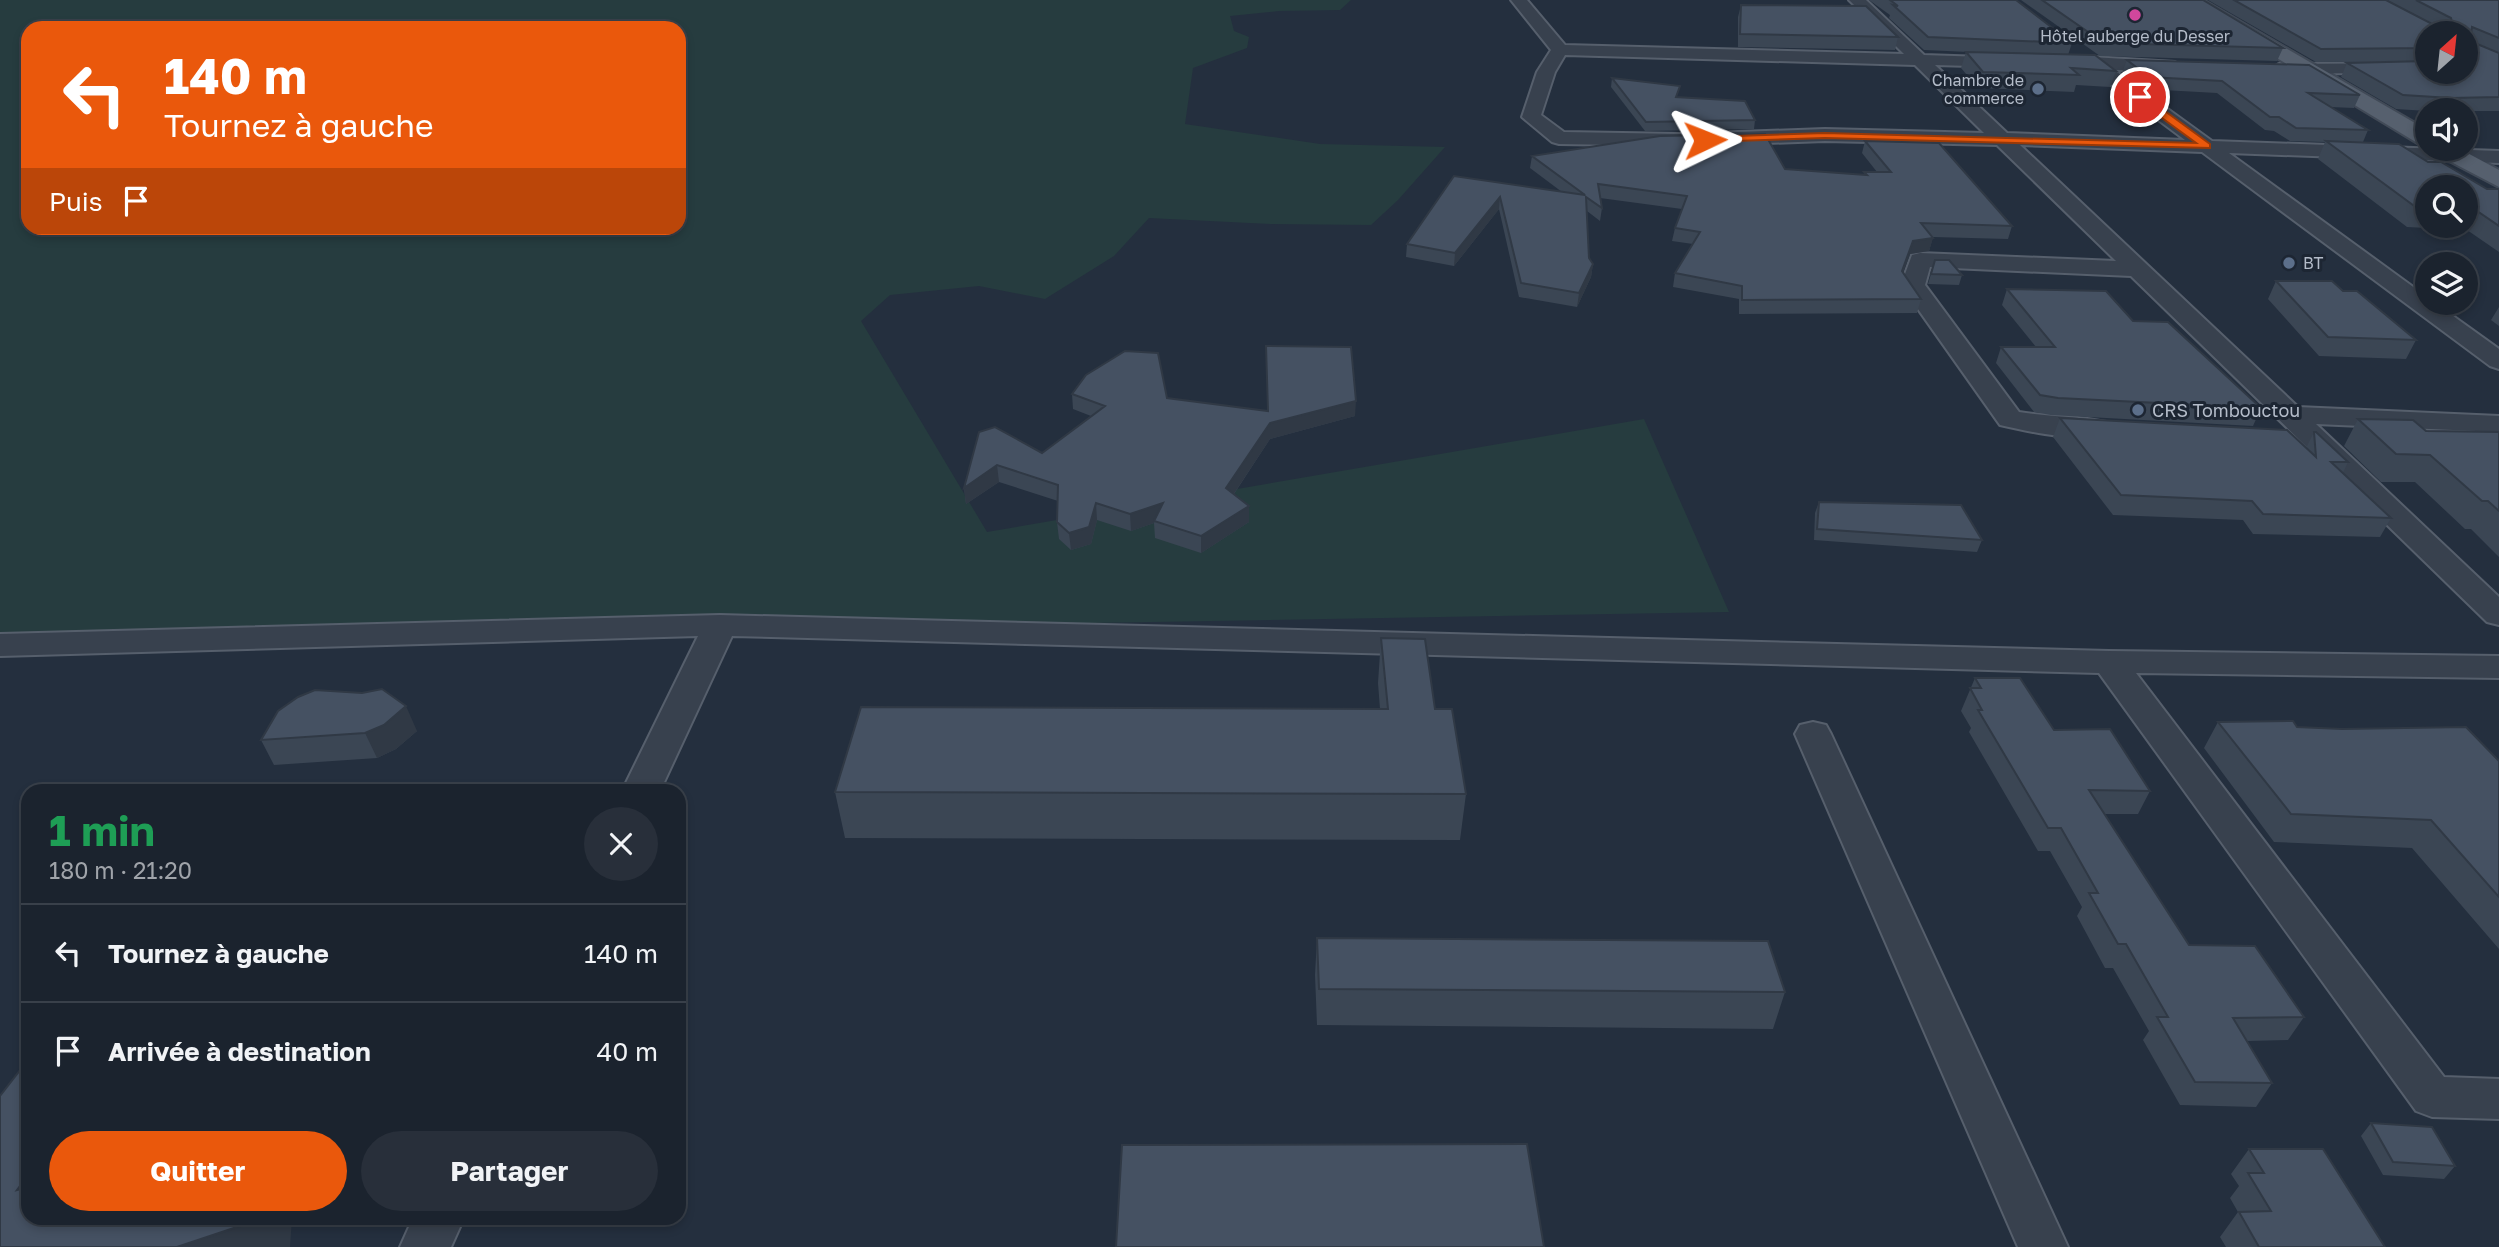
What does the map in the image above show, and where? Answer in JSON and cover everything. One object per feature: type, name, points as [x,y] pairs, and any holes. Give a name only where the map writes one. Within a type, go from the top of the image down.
[{"type":"main road","points":[[2190,0],[2415,132]]},
{"type":"main road","points":[[2466,161],[2499,180]]},
{"type":"street","points":[[1518,0],[1560,50],[2189,67]]},
{"type":"street","points":[[1857,0],[2139,269],[2283,426],[2317,440],[2499,615]]},
{"type":"street","points":[[2062,40],[2499,361]]},
{"type":"street","points":[[1560,50],[1546,72],[1531,117],[1559,138],[1681,140],[1825,135],[2415,151]]},
{"type":"street","points":[[2256,69],[2415,68]]},
{"type":"street","points":[[2478,155],[2499,157]]},
{"type":"street","points":[[2121,430],[2051,426],[2010,419],[1913,285],[1920,260],[2139,269]]},
{"type":"street","points":[[2283,426],[2499,424]]},
{"type":"street","points":[[644,784],[720,625]]},
{"type":"street","points":[[0,645],[720,625],[2109,662],[2499,667]]},
{"type":"street","points":[[2109,662],[2432,1097],[2499,1099]]},
{"type":"street","points":[[1813,734],[2043,1247]]},
{"type":"street","points":[[425,1247],[436,1225]]},
{"type":"green space","points":[[0,0],[1351,0],[1340,10],[1279,11],[1230,16],[1234,31],[1249,37],[1247,48],[1193,68],[1185,124],[1320,144],[1445,147],[1398,200],[1371,225],[1270,224],[1149,218],[1114,256],[1045,299],[979,286],[890,295],[861,321],[987,532],[1644,419],[1729,612],[0,642]]},
{"type":"building","points":[[1890,0],[2016,0],[2072,43],[1928,37]]},
{"type":"building","points":[[2042,0],[2203,0],[2283,48],[2104,43]]},
{"type":"building","points":[[2234,0],[2386,0],[2426,21],[2415,21],[2415,48],[2321,49]]},
{"type":"building","points":[[2416,0],[2499,0],[2499,38],[2478,29],[2478,21],[2452,21],[2451,18]]},
{"type":"building","points":[[1741,5],[1866,6],[1898,37],[1740,34]]},
{"type":"building","points":[[2478,44],[2499,53],[2499,97],[2403,95],[2347,63],[2415,61],[2415,84],[2478,84]]},
{"type":"building","points":[[1966,52],[2095,55],[2116,71],[2071,68],[2079,75],[1983,72]]},
{"type":"building","points":[[2127,60],[2309,65],[2360,95],[2308,93],[2368,130],[2296,128],[2279,117],[2270,117],[2222,81],[2149,77]]},
{"type":"building","points":[[1612,78],[1680,86],[1676,97],[1745,101],[1755,120],[1646,122]]},
{"type":"building","points":[[1765,134],[1785,169],[1867,175],[1864,172],[1891,172],[1865,141],[1939,143],[2012,226],[1921,223],[1933,238],[1913,241],[1902,271],[1921,299],[1742,300],[1742,286],[1675,273],[1700,232],[1675,228],[1687,196],[1598,184],[1602,208],[1586,197],[1589,258],[1593,264],[1579,293],[1521,283],[1500,197],[1455,253],[1407,244],[1454,176],[1585,195],[1532,156],[1660,136]]},
{"type":"building","points":[[2326,141],[2399,144],[2415,154],[2415,161],[2441,162],[2463,175],[2415,175],[2415,207]]},
{"type":"building","points":[[2478,184],[2487,189],[2499,189],[2499,226],[2478,212]]},
{"type":"building","points":[[1935,260],[1949,260],[1962,275],[1931,274]]},
{"type":"building","points":[[2276,281],[2332,281],[2343,291],[2357,291],[2416,340],[2328,337]]},
{"type":"building","points":[[2007,289],[2106,291],[2133,321],[2168,322],[2261,408],[2040,395],[2001,347],[2055,347]]},
{"type":"building","points":[[1266,346],[1351,347],[1356,401],[1270,423],[1226,488],[1249,506],[1201,536],[1154,521],[1163,503],[1130,514],[1096,503],[1089,527],[1069,533],[1057,522],[1058,485],[997,465],[964,488],[979,432],[995,427],[1042,453],[1105,406],[1072,394],[1086,375],[1125,351],[1158,353],[1167,398],[1268,411]]},
{"type":"building","points":[[2060,418],[2287,430],[2316,457],[2316,432],[2348,462],[2331,462],[2391,518],[2263,514],[2252,501],[2121,495]]},
{"type":"building","points":[[2358,419],[2413,420],[2426,431],[2499,432],[2499,511],[2488,501],[2482,501],[2430,455],[2396,454]]},
{"type":"building","points":[[1819,502],[1961,505],[1982,540],[1817,529]]},
{"type":"building","points":[[1381,638],[1425,639],[1435,709],[1452,709],[1466,794],[835,792],[861,707],[1388,709]]},
{"type":"building","points":[[1975,678],[2020,678],[2054,730],[2110,729],[2150,791],[2089,790],[2189,945],[2255,946],[2304,1017],[2233,1018],[2272,1083],[2195,1082],[2157,1017],[2168,1017],[2126,944],[2118,944],[2089,893],[2098,893],[2061,828],[2048,828],[1978,710],[1982,710],[1970,688],[1981,688]]},
{"type":"building","points":[[382,689],[406,706],[384,725],[365,733],[261,740],[278,711],[298,697],[315,690],[362,693]]},
{"type":"building","points":[[2293,721],[2297,727],[2342,729],[2466,727],[2499,761],[2499,897],[2431,820],[2291,814],[2218,722]]},
{"type":"building","points":[[1317,938],[1768,941],[1785,992],[1319,989]]},
{"type":"building","points":[[21,1069],[21,1185],[17,1190],[21,1189],[21,1225],[243,1225],[177,1247],[0,1247],[0,1096]]},
{"type":"building","points":[[2371,1123],[2432,1127],[2455,1166],[2393,1162]]},
{"type":"building","points":[[1527,1144],[1544,1247],[1116,1247],[1122,1145]]},
{"type":"building","points":[[2249,1149],[2323,1149],[2385,1247],[2259,1247],[2239,1212],[2271,1211],[2248,1173],[2264,1173]]},
{"type":"place","name":"Hôtel auberge du Desser","points":[[2135,15]]},
{"type":"place","name":"Chambre de commerce","points":[[2038,89]]},
{"type":"place","name":"BT","points":[[2289,263]]},
{"type":"place","name":"CRS Tombouctou","points":[[2138,410]]},
{"type":"route","points":[[1705,140],[1825,135],[2207,146],[2140,97]]}]
